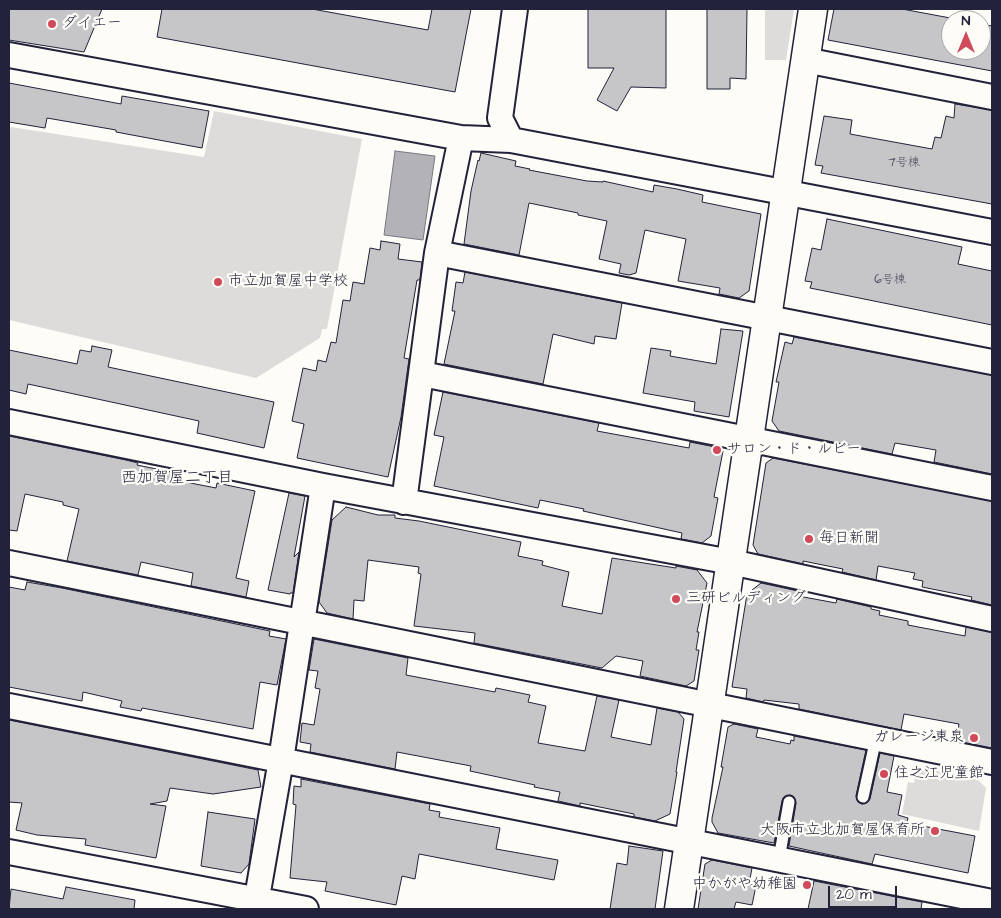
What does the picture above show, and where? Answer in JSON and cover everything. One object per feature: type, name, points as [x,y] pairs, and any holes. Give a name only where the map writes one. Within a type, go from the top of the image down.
[{"type":"street","points":[[511,140],[500,118],[515,9]]},
{"type":"street","points":[[679,909],[708,704],[768,318],[784,193],[813,9]]},
{"type":"street","points":[[9,56],[461,138],[511,140],[992,232]]},
{"type":"street","points":[[805,60],[992,97]]},
{"type":"street","points":[[404,502],[438,253],[461,138]]},
{"type":"street","points":[[438,253],[992,362]]},
{"type":"street","points":[[422,374],[992,488]]},
{"type":"street","points":[[9,422],[404,502],[731,562],[992,619]]},
{"type":"street","points":[[256,904],[281,760],[323,486]]},
{"type":"street","points":[[9,563],[992,762]]},
{"type":"street","points":[[9,706],[991,900]]},
{"type":"street","points":[[9,852],[256,904],[306,909]]},
{"type":"lane","points":[[863,797],[876,738]]},
{"type":"lane","points":[[779,859],[789,802]]},
{"type":"shaded area","points":[[765,9],[794,9],[786,60],[765,60]]},
{"type":"shaded area","points":[[214,111],[362,139],[327,329],[322,329],[320,338],[256,378],[9,320],[9,133],[11,127],[204,157]]},
{"type":"shaded area","points":[[395,151],[435,156],[423,240],[384,235]]},
{"type":"shaded area","points":[[916,766],[978,780],[986,788],[979,831],[902,814],[908,782],[914,783]]},
{"type":"building","name":"ダイエー","points":[[9,9],[102,9],[84,52],[9,40]]},
{"type":"building","points":[[162,9],[312,9],[428,30],[432,9],[471,9],[455,92],[157,37]]},
{"type":"building","points":[[588,9],[666,9],[666,88],[631,87],[617,111],[597,100],[614,68],[588,68]]},
{"type":"building","points":[[707,9],[747,9],[746,79],[730,78],[730,89],[707,89]]},
{"type":"building","points":[[834,9],[902,9],[941,16],[941,60],[991,60],[992,26],[992,71],[828,40]]},
{"type":"building","points":[[9,83],[121,104],[122,96],[209,111],[202,148],[47,118],[45,128],[9,122]]},
{"type":"building","points":[[955,104],[992,110],[992,204],[821,173],[823,166],[815,165],[824,116],[852,120],[850,134],[932,149],[935,137],[941,138],[946,116],[954,118]]},
{"type":"building","points":[[481,153],[516,161],[515,166],[529,170],[587,181],[603,181],[653,192],[654,185],[677,189],[703,195],[702,202],[761,214],[749,291],[739,298],[719,294],[720,288],[678,281],[686,239],[645,230],[636,273],[629,275],[619,273],[621,264],[599,259],[607,221],[529,203],[519,255],[464,244],[471,191]]},
{"type":"building","points":[[827,219],[962,247],[958,264],[992,271],[992,325],[810,288],[812,282],[805,281],[812,248],[821,250]]},
{"type":"building","points":[[381,241],[400,244],[398,259],[422,262],[420,280],[417,280],[404,358],[409,359],[401,417],[388,477],[297,458],[304,424],[292,421],[303,368],[316,371],[318,360],[326,362],[331,342],[336,343],[343,300],[350,301],[353,282],[364,284],[370,248],[380,250]]},
{"type":"building","points":[[465,272],[622,303],[616,339],[595,336],[594,344],[553,334],[543,384],[444,364],[455,311],[452,311],[456,282],[463,283]]},
{"type":"building","points":[[721,329],[743,331],[729,417],[694,411],[695,402],[643,393],[651,348],[671,351],[670,356],[716,364]]},
{"type":"building","points":[[794,337],[992,375],[992,474],[934,462],[936,450],[895,443],[892,454],[779,431],[772,421],[779,382],[776,382],[785,342],[792,344]]},
{"type":"building","points":[[92,346],[112,350],[108,367],[274,402],[264,448],[197,433],[199,421],[28,384],[26,394],[9,390],[9,350],[77,364],[80,350],[91,352]]},
{"type":"building","points":[[443,392],[599,423],[597,431],[689,448],[690,442],[720,448],[723,451],[714,497],[718,498],[711,536],[702,543],[681,539],[682,533],[583,511],[584,509],[540,500],[538,508],[434,486],[444,437],[434,435]]},
{"type":"building","points":[[9,436],[138,463],[137,465],[171,472],[170,479],[216,488],[217,483],[255,491],[236,578],[249,581],[246,597],[191,586],[193,573],[141,562],[138,575],[67,561],[79,509],[63,505],[63,502],[25,494],[17,531],[9,530]]},
{"type":"building","points":[[773,458],[992,501],[992,605],[971,600],[972,597],[922,587],[923,581],[913,579],[915,573],[878,566],[876,580],[842,572],[843,569],[803,561],[803,564],[758,554],[753,545],[766,463]]},
{"type":"building","points":[[289,493],[305,496],[294,557],[299,552],[293,593],[290,594],[268,590]]},
{"type":"building","points":[[346,507],[378,515],[395,515],[395,518],[419,521],[521,542],[518,556],[543,561],[542,565],[569,572],[562,606],[602,614],[612,558],[697,570],[707,583],[697,632],[699,632],[696,650],[699,650],[694,681],[686,686],[640,676],[643,661],[616,656],[602,668],[474,643],[475,633],[414,626],[421,574],[418,573],[419,567],[368,560],[364,601],[354,600],[353,619],[327,613],[319,602],[332,520]]},
{"type":"building","points":[[27,582],[270,631],[269,636],[286,639],[277,685],[260,682],[253,729],[142,708],[141,711],[120,707],[122,701],[83,692],[82,701],[9,687],[9,587],[25,590]]},
{"type":"building","points":[[761,583],[798,591],[798,596],[836,603],[837,599],[871,607],[871,609],[880,611],[879,615],[908,621],[908,625],[965,636],[966,627],[992,632],[992,748],[956,741],[959,724],[904,714],[901,730],[799,709],[799,704],[764,700],[763,702],[746,698],[747,689],[732,687],[747,594]]},
{"type":"building","points":[[314,639],[408,658],[406,675],[495,692],[496,688],[530,695],[528,702],[546,706],[538,743],[585,751],[597,696],[619,700],[611,737],[651,745],[657,708],[678,712],[684,719],[670,814],[655,821],[634,817],[634,814],[580,803],[580,806],[558,801],[560,792],[470,771],[471,766],[397,752],[395,769],[310,752],[311,744],[300,742],[302,723],[314,725],[320,689],[315,688],[318,671],[309,670]]},
{"type":"building","points":[[9,720],[258,770],[261,787],[213,794],[170,788],[167,801],[150,804],[166,806],[156,858],[85,845],[86,839],[37,835],[16,830],[22,803],[9,802]]},
{"type":"building","points":[[734,724],[758,729],[756,737],[790,744],[791,740],[794,741],[794,736],[866,750],[856,796],[858,802],[862,804],[870,799],[880,753],[894,756],[887,792],[902,795],[898,815],[908,818],[907,823],[975,836],[968,873],[875,854],[872,864],[789,846],[796,803],[794,797],[790,795],[784,797],[782,801],[774,843],[718,833],[712,818],[723,767],[721,767],[728,727]]},
{"type":"building","points":[[301,779],[430,804],[429,810],[440,812],[439,817],[500,828],[496,849],[558,860],[554,880],[419,854],[415,879],[402,876],[396,905],[325,891],[327,882],[290,878],[296,805],[293,804],[294,786],[301,787]]},
{"type":"building","points":[[208,812],[255,819],[249,864],[241,873],[201,866]]},
{"type":"building","points":[[629,846],[663,851],[655,909],[610,909],[617,863],[627,865]]},
{"type":"building","points":[[712,860],[752,868],[749,884],[756,886],[752,905],[736,902],[734,909],[698,909],[705,864]]},
{"type":"building","points":[[814,881],[922,902],[921,909],[808,909]]},
{"type":"building","points":[[66,887],[135,900],[134,909],[9,909],[11,889],[63,899]]},
{"type":"place","name":"ダイエー","points":[[52,24]]},
{"type":"place","name":"市立加賀屋中学校","points":[[218,282]]},
{"type":"place","name":"サロン・ド・ルビー","points":[[717,450]]},
{"type":"place","name":"毎日新聞","points":[[809,539]]},
{"type":"place","name":"三研ビルディング","points":[[676,599]]},
{"type":"place","name":"ガレージ東泉","points":[[974,738]]},
{"type":"place","name":"住之江児童館","points":[[884,774]]},
{"type":"place","name":"大阪市立北加賀屋保育所","points":[[935,831]]},
{"type":"place","name":"中かがや幼稚園","points":[[807,885]]},
{"type":"district","name":"西加賀屋二丁目","points":[[177,479]]}]
